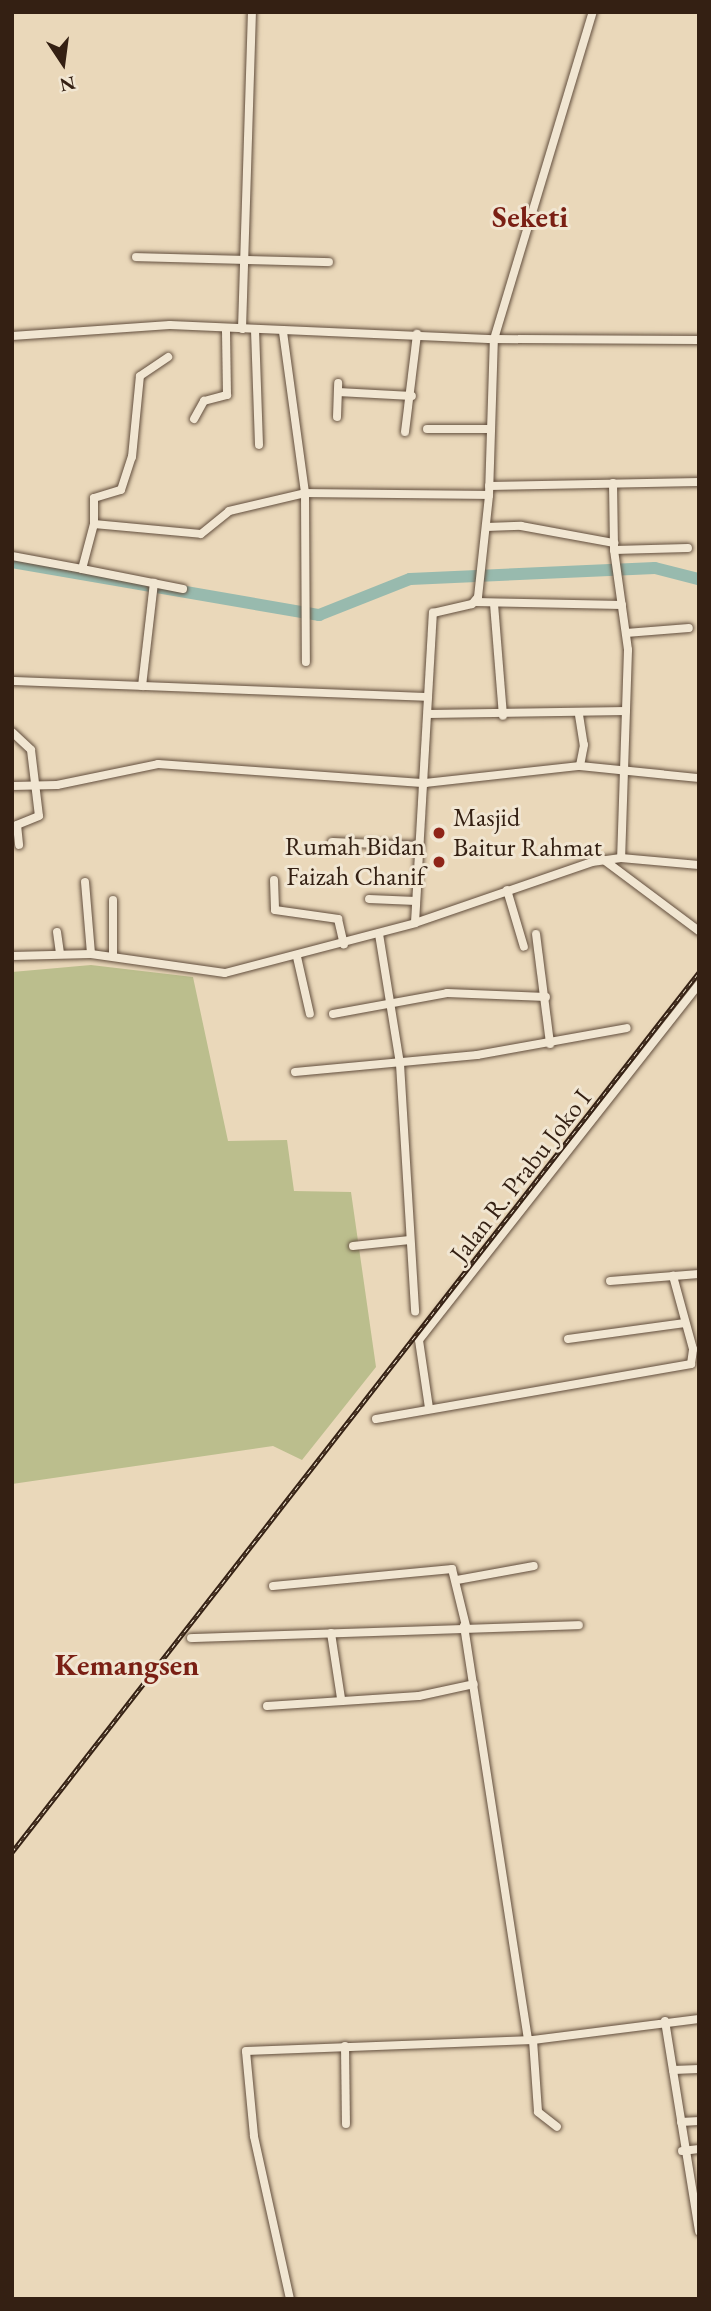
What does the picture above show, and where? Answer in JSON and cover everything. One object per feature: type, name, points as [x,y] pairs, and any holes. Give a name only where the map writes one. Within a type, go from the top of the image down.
[{"type":"street","points":[[242,329],[252,12]]},
{"type":"street","points":[[475,602],[480,581],[489,491],[494,340],[593,12]]},
{"type":"street","points":[[136,257],[243,257],[329,262]]},
{"type":"street","points":[[12,336],[170,325],[283,332],[417,334],[494,340],[699,340]]},
{"type":"street","points":[[194,419],[204,401],[227,396],[226,329]]},
{"type":"street","points":[[256,330],[259,445]]},
{"type":"street","points":[[283,332],[305,493],[306,662]]},
{"type":"street","points":[[405,432],[412,396],[417,334]]},
{"type":"street","points":[[82,569],[94,524],[94,498],[121,489],[132,457],[141,376],[168,357]]},
{"type":"street","points":[[337,417],[338,387],[412,396]]},
{"type":"street","points":[[427,429],[490,429]]},
{"type":"street","points":[[94,524],[201,534],[229,511],[305,493],[489,491],[613,483],[699,482]]},
{"type":"street","points":[[613,483],[614,546],[626,633],[627,752],[613,859]]},
{"type":"street","points":[[486,527],[521,526],[614,546],[688,548]]},
{"type":"street","points":[[12,556],[183,589]]},
{"type":"street","points":[[142,686],[154,585]]},
{"type":"street","points":[[415,913],[425,783],[433,612],[475,602],[622,605]]},
{"type":"street","points":[[494,604],[503,716]]},
{"type":"street","points":[[626,633],[689,628]]},
{"type":"street","points":[[12,681],[428,697]]},
{"type":"street","points":[[428,714],[579,715],[626,711]]},
{"type":"street","points":[[579,715],[584,745],[579,766]]},
{"type":"street","points":[[12,732],[31,750],[39,818],[17,825],[19,845]]},
{"type":"street","points":[[12,786],[36,786],[158,764],[425,783],[579,766],[699,778]]},
{"type":"street","points":[[332,842],[420,846]]},
{"type":"street","points":[[613,859],[699,931]]},
{"type":"street","points":[[12,956],[91,954],[225,972],[297,957],[343,938],[379,934],[415,913],[613,859],[699,865]]},
{"type":"street","points":[[274,880],[275,910],[338,919],[343,938]]},
{"type":"street","points":[[85,882],[91,954]]},
{"type":"street","points":[[507,890],[524,947]]},
{"type":"street","points":[[369,899],[415,913]]},
{"type":"street","points":[[113,900],[113,956]]},
{"type":"street","points":[[57,932],[60,953]]},
{"type":"street","points":[[379,934],[400,1064],[415,1312]]},
{"type":"street","points":[[536,934],[547,997],[550,1044]]},
{"type":"street","points":[[297,957],[310,1014]]},
{"type":"street","name":"Jalan R. Prabu Joko I","points":[[429,1408],[419,1340],[699,984]]},
{"type":"street","points":[[333,1014],[447,993],[547,997]]},
{"type":"street","points":[[295,1072],[400,1064],[550,1044],[627,1028]]},
{"type":"street","points":[[353,1246],[410,1240]]},
{"type":"street","points":[[610,1281],[699,1274]]},
{"type":"street","points":[[376,1419],[691,1364],[693,1349],[673,1276]]},
{"type":"street","points":[[568,1339],[685,1323]]},
{"type":"street","points":[[457,1580],[534,1566]]},
{"type":"street","points":[[273,1586],[451,1569],[457,1580],[530,2040],[538,2112],[557,2127]]},
{"type":"street","points":[[191,1638],[465,1626],[579,1625]]},
{"type":"street","points":[[331,1633],[341,1698]]},
{"type":"street","points":[[267,1706],[341,1698],[419,1696],[474,1684]]},
{"type":"street","points":[[290,2299],[254,2136],[244,2054],[345,2046],[530,2040],[665,2021],[699,2019]]},
{"type":"street","points":[[665,2021],[681,2122],[682,2151],[699,2231]]},
{"type":"street","points":[[345,2046],[346,2124]]},
{"type":"street","points":[[673,2070],[699,2069]]},
{"type":"street","points":[[681,2122],[699,2121]]},
{"type":"street","points":[[682,2151],[699,2148]]},
{"type":"green space","points":[[91,965],[193,977],[228,1141],[287,1140],[294,1191],[351,1192],[376,1367],[302,1460],[273,1446],[12,1484],[12,972]]},
{"type":"waterway","points":[[12,562],[319,615],[410,579],[655,568],[698,579]]},
{"type":"railway","points":[[12,1852],[699,972]]},
{"type":"place","name":"Masjid Baitur Rahmat","points":[[439,833]]},
{"type":"place","name":"Rumah Bidan Faizah Chanif","points":[[439,862]]},
{"type":"district","name":"Seketi","points":[[530,217]]},
{"type":"district","name":"Kemangsen","points":[[127,1665]]}]
